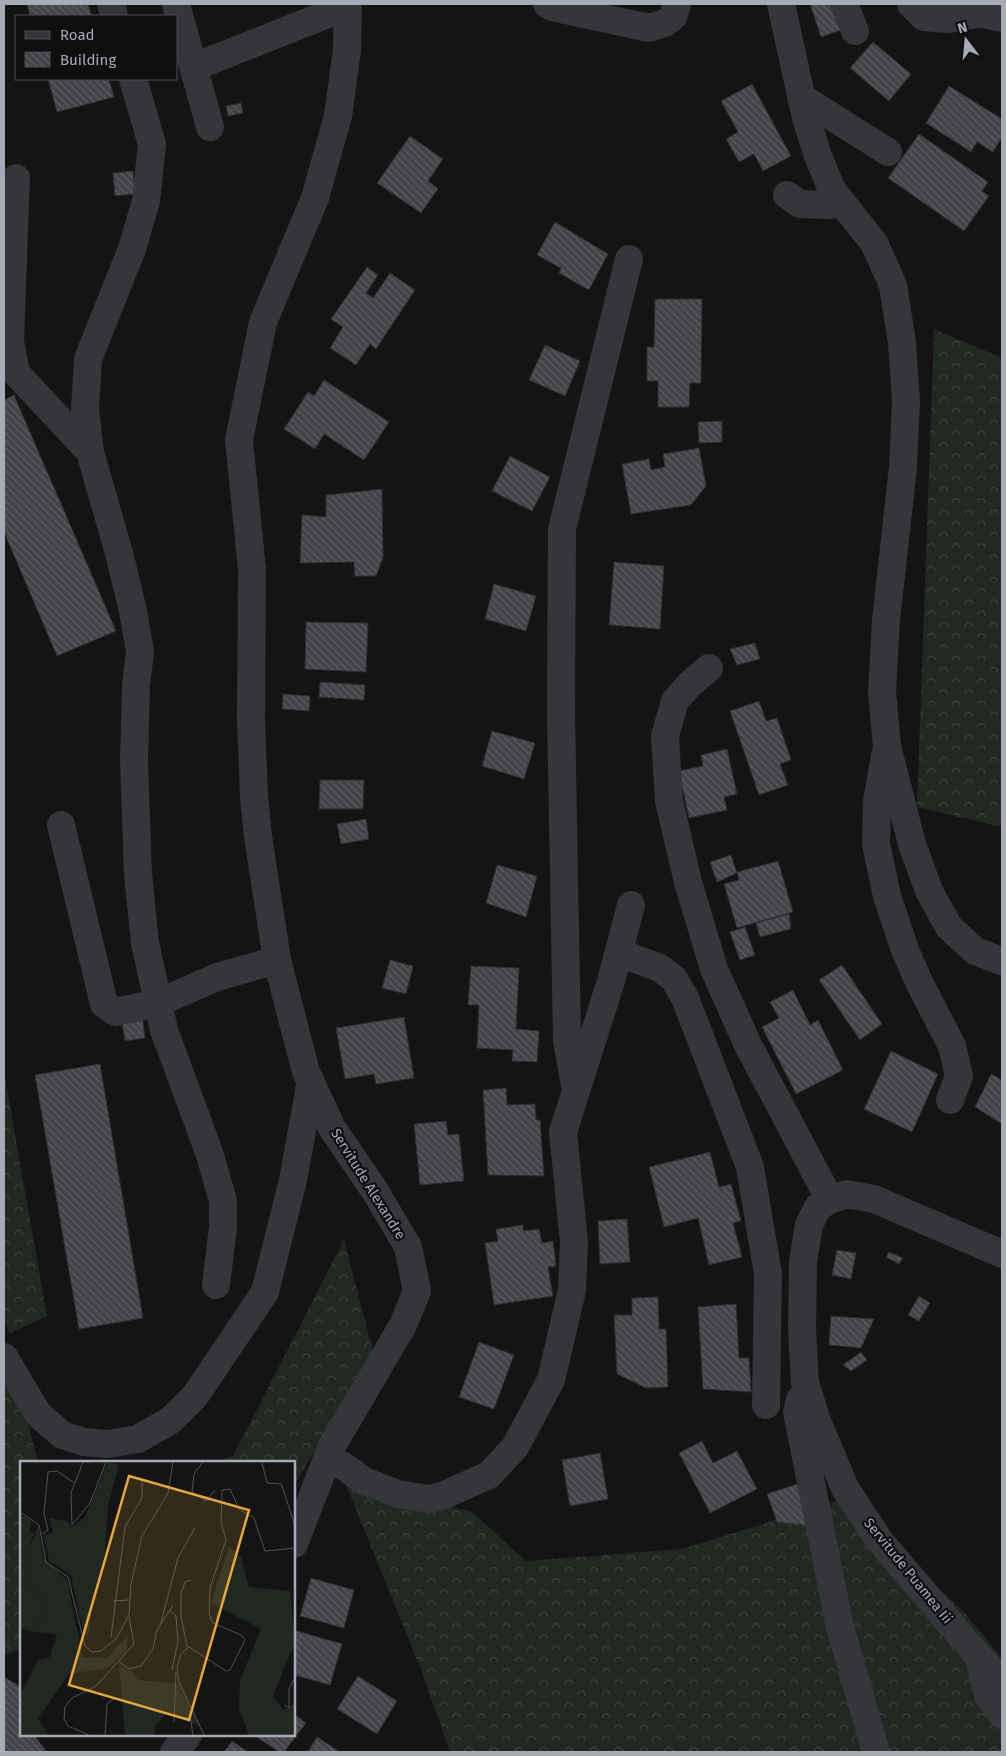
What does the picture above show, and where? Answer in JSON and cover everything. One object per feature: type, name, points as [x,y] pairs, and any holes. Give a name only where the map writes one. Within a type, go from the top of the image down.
[{"type":"street","points":[[176,4],[210,127]]},
{"type":"street","points":[[547,4],[552,7],[649,28],[665,23],[673,17],[677,4]]},
{"type":"street","points":[[780,4],[806,118],[818,156],[832,190],[874,242],[893,286],[902,343],[906,402],[903,467],[886,620],[882,692],[887,746],[912,844],[929,891],[950,927],[976,951],[1002,961]]},
{"type":"street","points":[[844,4],[855,31]]},
{"type":"street","points":[[911,4],[924,17],[950,19],[980,13],[1002,18]]},
{"type":"street","points":[[194,67],[348,5]]},
{"type":"street","name":"Servitude Alexandre","points":[[295,1541],[332,1446],[403,1326],[417,1291],[408,1247],[375,1191],[332,1128],[306,1072],[277,960],[254,797],[250,719],[252,569],[239,440],[263,322],[314,198],[338,116],[347,50],[348,5]]},
{"type":"street","points":[[133,80],[152,144],[146,201],[132,248],[88,359],[85,409],[90,452],[119,553],[133,611],[140,652],[136,685],[134,760],[138,874],[145,943],[164,1030],[210,1155],[222,1201],[222,1236],[216,1285]]},
{"type":"street","points":[[801,97],[888,152]]},
{"type":"street","points":[[16,178],[10,341],[16,373],[90,452]]},
{"type":"street","points":[[786,195],[800,204],[830,205],[842,203]]},
{"type":"street","points":[[576,1091],[567,1042],[561,711],[562,529],[629,259]]},
{"type":"street","points":[[709,668],[690,684],[675,701],[665,736],[668,801],[688,882],[714,969],[748,1046],[830,1200],[846,1194],[874,1198],[1002,1254]]},
{"type":"street","points":[[887,746],[877,802],[876,844],[887,896],[905,950],[952,1046],[959,1076],[950,1100]]},
{"type":"street","points":[[61,825],[104,1004],[115,1012],[158,1003],[217,977],[277,960]]},
{"type":"street","points":[[328,1457],[364,1481],[398,1494],[428,1499],[442,1496],[489,1475],[515,1447],[552,1380],[572,1290],[574,1242],[563,1132],[631,905]]},
{"type":"street","points":[[618,953],[660,968],[674,979],[685,998],[750,1167],[768,1274],[766,1405]]},
{"type":"street","points":[[4,1357],[38,1414],[62,1435],[84,1442],[108,1444],[138,1439],[171,1420],[195,1396],[265,1292],[293,1180],[311,1081]]},
{"type":"street","name":"Servitude Puamea Iii","points":[[830,1200],[818,1207],[808,1225],[803,1262],[802,1329],[805,1384],[817,1421],[845,1488],[880,1540],[980,1658],[1002,1681]]},
{"type":"street","points":[[805,1384],[797,1412],[839,1623],[876,1752]]},
{"type":"street","points":[[980,1658],[988,1696],[1002,1715]]},
{"type":"street","points":[[174,1752],[187,1736]]},
{"type":"green space","points":[[934,329],[1002,358],[1002,827],[917,807]]},
{"type":"green space","points":[[4,1072],[47,1316],[10,1333],[4,1322]]},
{"type":"green space","points":[[344,1240],[374,1355],[295,1483],[295,1461],[216,1461],[233,1456]]},
{"type":"green space","points":[[4,1382],[29,1427],[38,1461],[20,1461],[20,1648],[4,1656]]},
{"type":"green space","points":[[346,1485],[471,1511],[526,1561],[682,1549],[843,1499],[963,1611],[1002,1658],[1002,1752],[450,1752],[422,1672]]},
{"type":"building","points":[[27,4],[88,4],[92,15],[30,15]]},
{"type":"building","points":[[810,4],[832,4],[841,30],[821,37]]},
{"type":"building","points":[[873,42],[911,74],[889,101],[850,68]]},
{"type":"building","points":[[48,80],[109,80],[114,97],[57,112]]},
{"type":"building","points":[[752,84],[791,156],[763,171],[754,154],[739,162],[726,139],[738,132],[721,101]]},
{"type":"building","points":[[949,86],[1002,119],[1002,137],[993,152],[977,142],[971,152],[926,123]]},
{"type":"building","points":[[241,103],[243,113],[228,116],[226,106]]},
{"type":"building","points":[[919,134],[988,182],[982,191],[989,196],[964,231],[888,178]]},
{"type":"building","points":[[410,136],[443,159],[428,181],[438,189],[421,213],[377,183]]},
{"type":"building","points":[[133,171],[135,194],[115,196],[113,173]]},
{"type":"building","points":[[555,222],[608,254],[589,290],[559,273],[561,268],[537,255]]},
{"type":"building","points":[[367,267],[378,275],[366,293],[373,298],[390,273],[415,290],[376,349],[370,344],[356,365],[330,348],[343,327],[331,319]]},
{"type":"building","points":[[655,299],[702,299],[701,383],[690,383],[689,407],[658,407],[658,381],[647,381],[647,347],[654,347]]},
{"type":"building","points":[[545,345],[580,361],[565,396],[529,380]]},
{"type":"building","points":[[324,380],[389,422],[364,460],[324,434],[315,449],[284,429],[308,392],[314,396]]},
{"type":"building","points":[[14,395],[116,631],[57,656],[4,532],[4,400]]},
{"type":"building","points":[[722,421],[722,442],[699,443],[698,422]]},
{"type":"building","points":[[699,448],[706,486],[691,505],[631,514],[622,464],[649,459],[651,470],[665,467],[663,454]]},
{"type":"building","points":[[510,456],[550,477],[532,511],[492,491]]},
{"type":"building","points":[[382,489],[383,558],[376,576],[355,576],[354,562],[300,563],[302,515],[326,517],[326,495]]},
{"type":"building","points":[[614,562],[664,566],[660,629],[609,625]]},
{"type":"building","points":[[494,584],[536,596],[526,631],[485,619]]},
{"type":"building","points":[[306,622],[368,623],[366,672],[305,669]]},
{"type":"building","points":[[755,643],[760,659],[737,665],[730,649]]},
{"type":"building","points":[[320,682],[365,685],[364,700],[319,697]]},
{"type":"building","points":[[283,694],[310,696],[309,711],[282,709]]},
{"type":"building","points":[[759,701],[766,721],[777,718],[791,760],[780,764],[788,785],[759,795],[730,711]]},
{"type":"building","points":[[492,731],[535,743],[524,779],[482,766]]},
{"type":"building","points":[[727,749],[737,794],[724,797],[727,810],[689,818],[679,771],[703,766],[701,755]]},
{"type":"building","points":[[320,780],[364,780],[363,809],[319,809]]},
{"type":"building","points":[[366,819],[369,839],[341,844],[337,824]]},
{"type":"building","points":[[731,855],[737,873],[717,882],[710,862]]},
{"type":"building","points":[[778,861],[793,912],[737,928],[724,884],[739,880],[737,872]]},
{"type":"building","points":[[497,865],[537,876],[526,917],[486,903]]},
{"type":"building","points":[[789,914],[791,929],[760,937],[756,923]]},
{"type":"building","points":[[745,927],[755,955],[740,960],[730,932]]},
{"type":"building","points":[[390,960],[413,966],[406,994],[382,988]]},
{"type":"building","points":[[842,965],[882,1024],[860,1040],[819,980]]},
{"type":"building","points":[[471,966],[519,968],[516,1029],[539,1031],[537,1062],[512,1061],[513,1050],[477,1048],[479,1005],[468,1005]]},
{"type":"building","points":[[793,990],[810,1025],[818,1020],[843,1070],[796,1094],[762,1027],[779,1018],[770,1002]]},
{"type":"building","points":[[142,1015],[145,1038],[125,1041],[121,1017]]},
{"type":"building","points":[[404,1017],[414,1078],[376,1084],[374,1074],[345,1079],[336,1028]]},
{"type":"building","points":[[891,1051],[938,1074],[912,1132],[864,1109]]},
{"type":"building","points":[[100,1064],[143,1318],[79,1329],[35,1075]]},
{"type":"building","points":[[991,1074],[1002,1080],[1002,1124],[975,1107]]},
{"type":"building","points":[[506,1088],[507,1105],[535,1104],[536,1120],[540,1120],[544,1176],[488,1175],[483,1090]]},
{"type":"building","points":[[446,1121],[448,1135],[459,1134],[464,1181],[420,1185],[414,1124]]},
{"type":"building","points":[[710,1152],[719,1187],[731,1184],[741,1221],[733,1223],[742,1257],[709,1265],[698,1218],[664,1227],[649,1167]]},
{"type":"building","points":[[627,1219],[630,1262],[600,1264],[598,1221]]},
{"type":"building","points":[[523,1225],[523,1231],[539,1229],[542,1243],[553,1241],[556,1266],[548,1267],[553,1296],[494,1305],[485,1243],[498,1241],[496,1229]]},
{"type":"building","points":[[837,1250],[856,1253],[851,1279],[832,1275]]},
{"type":"building","points":[[889,1252],[903,1258],[899,1264],[886,1257]]},
{"type":"building","points":[[919,1296],[930,1303],[919,1321],[908,1315]]},
{"type":"building","points":[[658,1297],[659,1329],[666,1329],[668,1387],[646,1388],[617,1374],[614,1315],[632,1315],[632,1298]]},
{"type":"building","points":[[736,1304],[739,1358],[749,1358],[751,1392],[703,1389],[698,1307]]},
{"type":"building","points":[[831,1316],[874,1319],[861,1348],[829,1345]]},
{"type":"building","points":[[479,1342],[514,1355],[494,1409],[459,1397]]},
{"type":"building","points":[[861,1352],[867,1360],[851,1371],[843,1365]]},
{"type":"building","points":[[702,1441],[713,1463],[737,1451],[757,1489],[710,1513],[679,1453]]},
{"type":"building","points":[[600,1453],[608,1499],[570,1506],[562,1460]]},
{"type":"building","points":[[797,1484],[811,1526],[777,1522],[767,1494]]},
{"type":"building","points":[[311,1578],[354,1590],[344,1628],[300,1616]]},
{"type":"building","points":[[295,1630],[342,1644],[330,1685],[295,1675]]},
{"type":"building","points":[[358,1676],[397,1701],[377,1734],[337,1709]]},
{"type":"building","points":[[4,1677],[20,1686],[20,1736],[35,1736],[47,1752],[4,1752]]},
{"type":"building","points":[[295,1715],[306,1723],[284,1752],[279,1752],[255,1736],[295,1736]]},
{"type":"building","points":[[317,1737],[340,1752],[308,1752]]},
{"type":"building","points":[[232,1741],[248,1752],[224,1752]]}]
